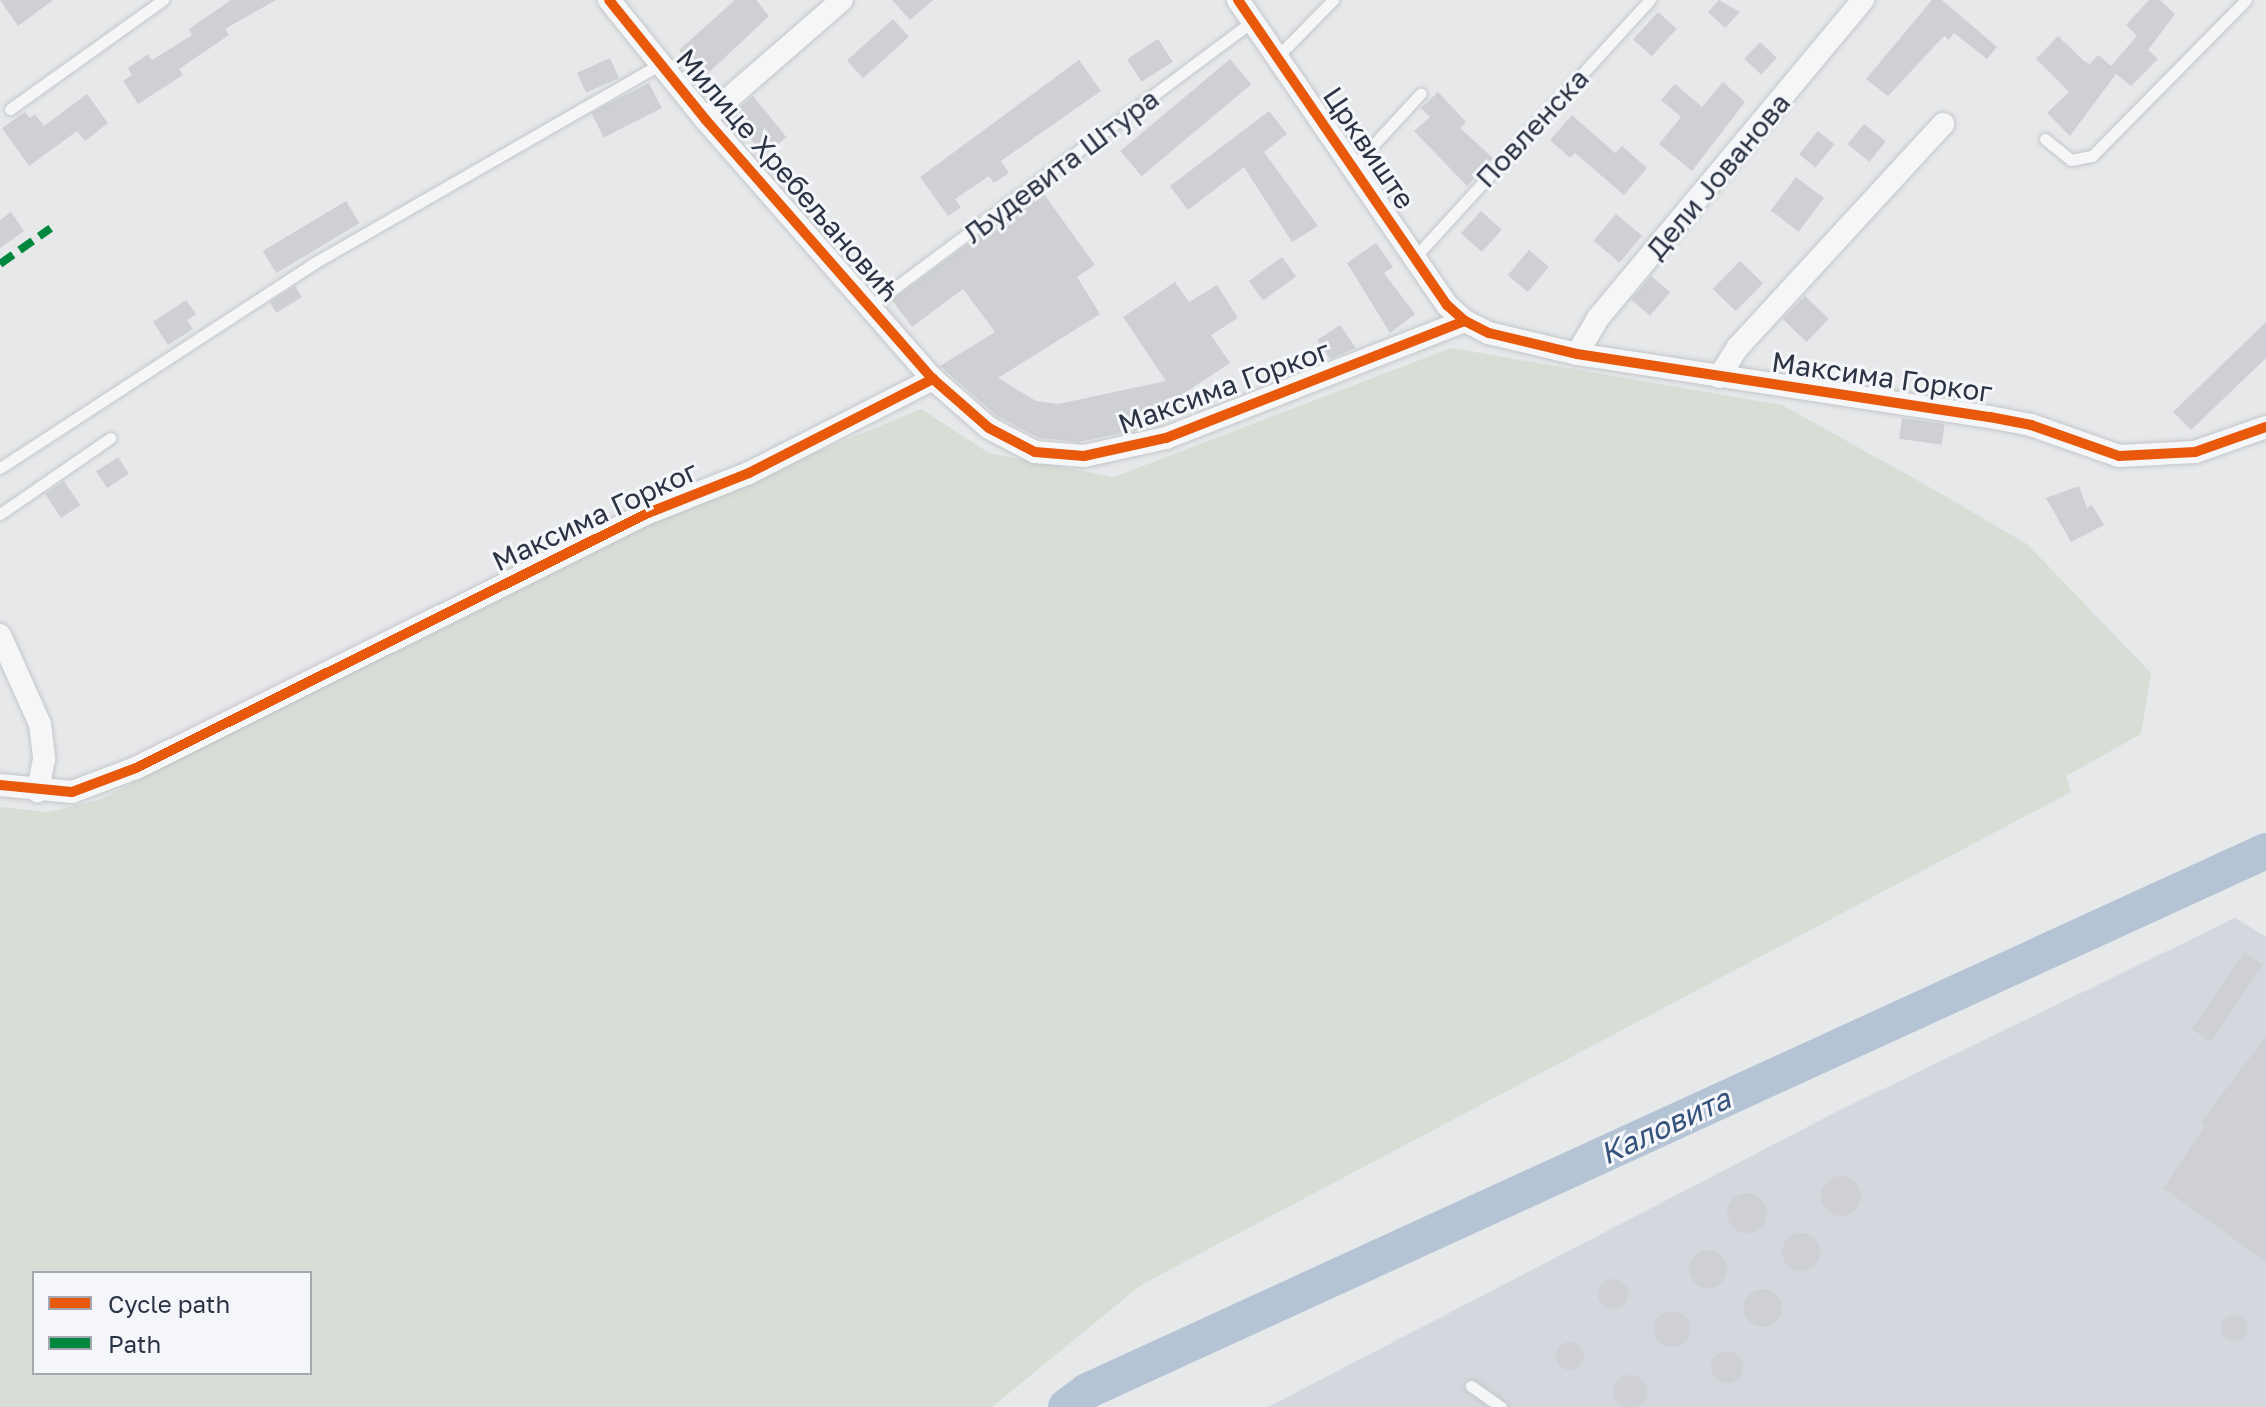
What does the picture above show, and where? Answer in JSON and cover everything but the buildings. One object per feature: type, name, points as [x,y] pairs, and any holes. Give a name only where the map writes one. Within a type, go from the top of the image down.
[{"type":"street","name":"Милице Хребељановић","points":[[609,0],[705,119],[933,379]]},
{"type":"street","points":[[705,119],[842,0]]},
{"type":"street","name":"Црквиште","points":[[1238,0],[1415,257],[1465,321]]},
{"type":"street","name":"Дели Јованова","points":[[1577,354],[1598,318],[1863,0]]},
{"type":"street","points":[[1719,377],[1738,347],[1943,124]]},
{"type":"street","name":"Максима Горког","points":[[0,785],[72,792],[136,768],[648,513],[749,473],[933,379],[1010,442],[1056,457],[1084,456],[1166,438],[1465,321],[1489,333],[1577,354],[2031,425],[2119,456],[2195,452],[2266,427]]},
{"type":"street","points":[[0,635],[40,724],[44,759],[38,791]]},
{"type":"lane","points":[[10,109],[163,0]]},
{"type":"lane","points":[[1277,57],[1333,0]]},
{"type":"lane","name":"Повленска","points":[[1415,257],[1650,0]]},
{"type":"lane","points":[[2045,139],[2071,160],[2092,156],[2246,0]]},
{"type":"lane","name":"Људевита Штура","points":[[869,307],[1252,22]]},
{"type":"lane","points":[[0,468],[316,262],[660,64]]},
{"type":"lane","points":[[1353,167],[1421,93]]},
{"type":"lane","points":[[0,514],[110,438]]},
{"type":"lane","points":[[1471,1386],[1501,1407]]},
{"type":"shaded area","points":[[1451,348],[1782,405],[2027,544],[2151,673],[2141,734],[2066,776],[2071,792],[1141,1285],[992,1407],[0,1407],[0,807],[48,812],[99,800],[628,530],[921,409],[989,453],[1114,477]]},
{"type":"shaded area","points":[[2235,918],[2266,937],[2266,1407],[1268,1407],[1840,1110]]},
{"type":"waterway","name":"Каловита","points":[[1066,1407],[1087,1391],[2266,851]]},
{"type":"marked path","points":[[0,264],[51,228]]},
{"type":"cycle path","points":[[609,0],[705,119],[933,379],[989,428],[1035,452],[1084,456],[1166,438],[1465,321]]},
{"type":"cycle path","points":[[1238,0],[1447,305],[1465,321],[1489,333],[1577,354],[2031,425],[2119,456],[2195,452],[2266,427]]},
{"type":"cycle path","points":[[0,785],[72,792],[136,768],[648,513],[749,473],[933,379]]}]
